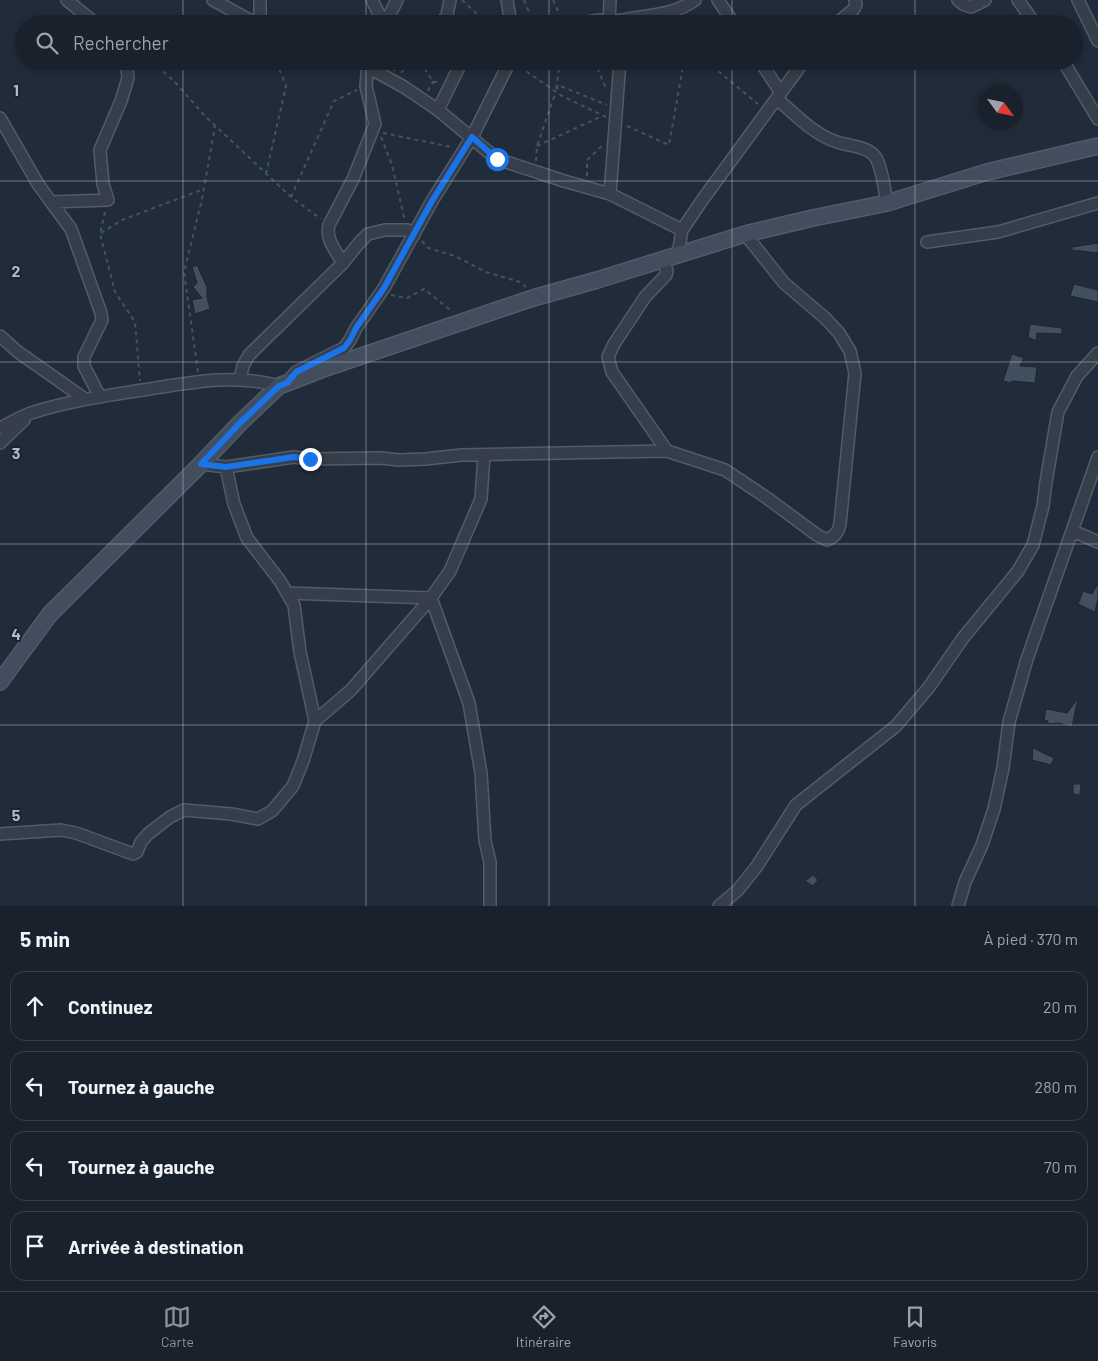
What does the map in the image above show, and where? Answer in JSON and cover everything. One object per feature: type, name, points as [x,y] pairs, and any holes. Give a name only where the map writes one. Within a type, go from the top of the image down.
[{"type":"street","points":[[67,0],[85,15]]},
{"type":"street","points":[[213,0],[242,15]]},
{"type":"street","points":[[259,15],[260,0]]},
{"type":"street","points":[[372,0],[380,15]]},
{"type":"street","points":[[390,15],[397,0]]},
{"type":"street","points":[[447,15],[450,0]]},
{"type":"street","points":[[507,0],[510,15]]},
{"type":"street","points":[[609,15],[610,0]]},
{"type":"street","points":[[655,15],[686,7],[695,0]]},
{"type":"street","points":[[718,0],[728,15]]},
{"type":"street","points":[[847,15],[854,9],[855,0]]},
{"type":"street","points":[[958,0],[971,7],[985,0]]},
{"type":"street","points":[[1018,0],[1029,15]]},
{"type":"street","points":[[1078,0],[1098,41]]},
{"type":"street","points":[[51,202],[108,200],[103,184],[100,150],[121,101],[128,78],[127,70]]},
{"type":"street","points":[[343,264],[328,239],[327,232],[353,179],[376,124],[366,86],[365,70]]},
{"type":"street","points":[[375,70],[438,110],[497,159],[610,194],[682,230]]},
{"type":"street","points":[[438,110],[458,70]]},
{"type":"street","points":[[0,682],[50,614],[240,423],[296,372],[344,348],[415,235],[511,70]]},
{"type":"street","points":[[610,194],[619,70]]},
{"type":"street","points":[[765,70],[779,96],[825,137],[836,142],[864,149],[875,156],[880,168],[887,203]]},
{"type":"street","points":[[678,254],[682,230],[798,70]]},
{"type":"street","points":[[1068,70],[1098,119]]},
{"type":"street","points":[[0,118],[38,184],[71,229],[101,313],[102,320],[84,357],[84,366],[100,397]]},
{"type":"street","points":[[0,428],[30,414],[85,399],[199,381],[240,379],[283,385],[537,297],[745,234],[887,203],[986,172],[1098,146]]},
{"type":"street","points":[[927,242],[998,232],[1098,203]]},
{"type":"street","points":[[240,379],[243,366],[249,355],[343,264],[368,234],[385,230],[415,235]]},
{"type":"street","points":[[201,464],[226,467],[294,457],[310,459],[381,458],[399,460],[462,455],[667,451],[724,470],[826,540],[834,537],[838,531],[854,373],[850,351],[830,323],[784,283],[745,234]]},
{"type":"street","points":[[663,260],[666,275],[645,297],[614,344],[608,357],[612,372],[667,451]]},
{"type":"street","points":[[0,336],[18,352],[85,399]]},
{"type":"street","points":[[719,906],[738,890],[757,866],[796,806],[896,726],[908,713],[963,638],[1018,571],[1033,545],[1043,506],[1058,412],[1077,376],[1098,353]]},
{"type":"street","points":[[0,443],[30,414]]},
{"type":"street","points":[[315,721],[351,690],[431,598],[450,571],[481,499],[484,455]]},
{"type":"street","points":[[958,906],[965,882],[982,845],[994,809],[1004,768],[1010,722],[1025,667],[1098,457]]},
{"type":"street","points":[[0,834],[61,830],[76,833],[133,854],[137,852],[141,842],[148,834],[184,810],[231,814],[258,819],[272,811],[294,786],[315,721],[300,652],[294,606],[272,569],[247,538],[234,504],[226,467]]},
{"type":"street","points":[[1073,531],[1098,542]]},
{"type":"street","points":[[287,593],[431,598]]},
{"type":"street","points":[[431,598],[469,703],[481,773],[485,841],[490,862],[490,906]]},
{"type":"path","points":[[462,0],[478,15]]},
{"type":"path","points":[[524,0],[530,15]]},
{"type":"path","points":[[553,0],[560,15]]},
{"type":"path","points":[[161,70],[174,81],[215,126],[266,174],[291,197],[329,225]]},
{"type":"path","points":[[266,174],[286,86],[280,70]]},
{"type":"path","points":[[394,82],[402,70]]},
{"type":"path","points":[[426,70],[434,82],[452,82]]},
{"type":"path","points":[[523,70],[562,96]]},
{"type":"path","points":[[556,91],[559,70]]},
{"type":"path","points":[[598,70],[616,109]]},
{"type":"path","points":[[669,145],[682,70]]},
{"type":"path","points":[[717,70],[764,109]]},
{"type":"path","points":[[535,172],[537,146],[558,85],[616,109]]},
{"type":"path","points":[[291,197],[334,101],[366,86]]},
{"type":"path","points":[[537,146],[600,117]]},
{"type":"path","points":[[199,381],[184,272],[204,189],[215,126]]},
{"type":"path","points":[[464,149],[379,132],[415,235],[428,248],[455,256],[486,272],[520,282],[537,297]]},
{"type":"path","points":[[587,188],[588,160],[614,135]]},
{"type":"path","points":[[100,234],[122,220],[204,189]]},
{"type":"path","points":[[108,200],[100,234],[115,292],[136,322],[141,391]]},
{"type":"path","points":[[380,293],[408,298],[424,289],[465,321]]},
{"type":"building","points":[[1098,243],[1098,253],[1072,250],[1072,247]]},
{"type":"building","points":[[197,265],[207,287],[210,309],[195,314],[192,300],[202,298],[193,287],[197,283],[192,267]]},
{"type":"building","points":[[1074,284],[1098,290],[1098,302],[1070,296]]},
{"type":"building","points":[[1030,324],[1062,328],[1062,334],[1037,333],[1036,341],[1028,337]]},
{"type":"building","points":[[1012,354],[1024,358],[1020,366],[1037,367],[1035,383],[1003,381]]},
{"type":"building","points":[[1098,583],[1098,598],[1095,612],[1078,604],[1083,591],[1092,594]]},
{"type":"building","points":[[1078,698],[1072,727],[1059,723],[1048,724],[1048,721],[1044,720],[1046,709],[1067,713]]},
{"type":"building","points":[[1033,748],[1054,758],[1051,765],[1032,760]]},
{"type":"building","points":[[1073,784],[1081,784],[1080,795],[1073,794]]},
{"type":"building","points":[[813,875],[818,880],[813,886],[805,881]]},
{"type":"route","points":[[310,459],[294,457],[226,467],[201,464],[240,423],[279,386],[287,383],[296,372],[344,348],[384,288],[432,201],[472,137],[497,159]]}]
